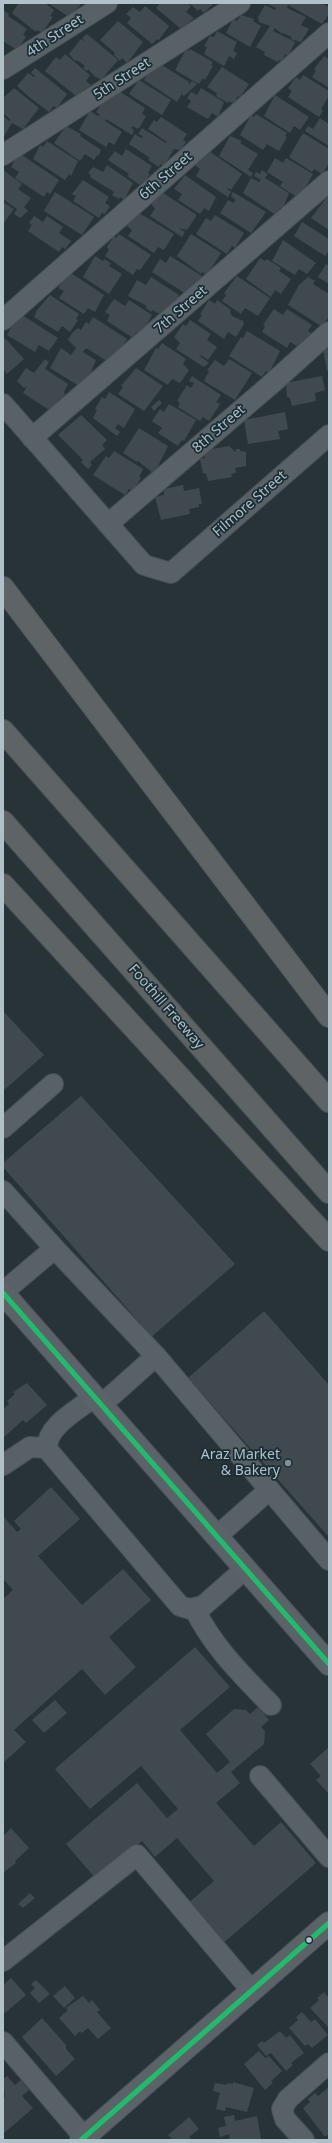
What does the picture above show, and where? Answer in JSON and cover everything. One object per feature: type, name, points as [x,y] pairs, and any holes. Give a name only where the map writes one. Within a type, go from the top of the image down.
[{"type":"highway","points":[[3,588],[329,1016]]},
{"type":"highway","points":[[3,731],[329,1101]]},
{"type":"highway","name":"Foothill Freeway","points":[[3,822],[329,1192]]},
{"type":"highway","points":[[3,837],[122,957]]},
{"type":"highway","points":[[3,885],[329,1240]]},
{"type":"main road","points":[[3,1293],[245,1569],[326,1655]]},
{"type":"main road","points":[[82,2139],[329,1923]]},
{"type":"street","name":"4th Street","points":[[3,69],[107,3]]},
{"type":"street","name":"5th Street","points":[[3,155],[240,3]]},
{"type":"street","name":"6th Street","points":[[3,320],[329,33]]},
{"type":"street","name":"7th Street","points":[[32,438],[329,181]]},
{"type":"street","name":"8th Street","points":[[108,524],[269,386],[329,332]]},
{"type":"street","points":[[3,404],[108,524]]},
{"type":"street","name":"Filmore Street","points":[[108,524],[144,565],[171,573],[329,435]]},
{"type":"street","points":[[3,1128],[53,1084]]},
{"type":"street","points":[[3,1191],[54,1249],[156,1356],[329,1560]]},
{"type":"street","points":[[3,1293],[54,1249]]},
{"type":"street","points":[[156,1356],[98,1401],[53,1430],[46,1442],[46,1448],[180,1606],[194,1608],[203,1606],[245,1569]]},
{"type":"street","points":[[3,1465],[30,1447],[46,1448]]},
{"type":"street","points":[[217,1536],[269,1490]]},
{"type":"street","points":[[194,1608],[202,1626],[222,1654],[271,1706]]},
{"type":"street","points":[[260,1776],[329,1857]]},
{"type":"street","points":[[3,1961],[137,1855],[251,1990]]},
{"type":"street","points":[[3,2042],[82,2139]]},
{"type":"street","points":[[304,2140],[285,2119],[282,2109],[288,2099],[329,2063]]},
{"type":"building","points":[[19,3],[45,3],[54,10],[50,16],[53,17],[42,33],[37,30],[36,32],[12,13]]},
{"type":"building","points":[[48,3],[81,3],[81,4],[69,17]]},
{"type":"building","points":[[160,3],[187,3],[191,6],[186,12],[194,18],[181,29],[156,8]]},
{"type":"building","points":[[189,3],[214,3],[204,13],[200,9],[198,11]]},
{"type":"building","points":[[321,3],[329,7],[329,14],[322,24],[288,5],[287,8],[306,17],[301,25],[309,29],[301,42],[290,39],[292,37],[283,33],[282,34],[275,28],[273,31],[295,42],[288,56],[285,54],[282,61],[279,60],[278,62],[264,55],[265,52],[256,47],[270,26],[259,22],[258,17],[265,5],[275,10],[276,8],[268,4]]},
{"type":"building","points":[[145,6],[169,26],[159,40],[157,39],[152,44],[127,23],[131,18],[126,14],[133,7],[140,12]]},
{"type":"building","points":[[3,10],[9,14],[8,16],[27,29],[23,35],[26,37],[17,50],[3,41]]},
{"type":"building","points":[[241,15],[254,19],[253,21],[261,26],[250,47],[226,33],[233,19],[237,21]]},
{"type":"building","points":[[118,21],[143,42],[127,63],[122,58],[120,61],[114,55],[115,53],[100,40]]},
{"type":"building","points":[[217,31],[237,42],[233,51],[237,53],[234,59],[229,56],[224,66],[204,54],[207,47],[204,46],[210,36],[214,37]]},
{"type":"building","points":[[87,34],[118,60],[101,80],[97,77],[96,78],[88,69],[87,71],[83,68],[85,66],[77,60],[75,61],[69,54],[81,39],[85,42],[82,38]]},
{"type":"building","points":[[186,49],[189,51],[190,49],[213,62],[211,65],[213,66],[205,80],[203,78],[199,84],[175,70]]},
{"type":"building","points":[[65,54],[90,75],[86,81],[91,85],[76,96],[45,71],[56,57],[60,60]]},
{"type":"building","points":[[324,56],[329,59],[329,88],[312,77],[316,71],[314,69]]},
{"type":"building","points":[[162,65],[189,82],[189,85],[192,81],[197,84],[184,96],[182,94],[177,102],[144,80],[148,74]]},
{"type":"building","points":[[222,67],[249,84],[240,97],[238,96],[234,104],[229,101],[228,103],[216,96],[217,93],[207,87]]},
{"type":"building","points":[[35,68],[67,94],[57,108],[54,106],[49,112],[17,86],[28,73],[34,77],[35,76],[31,73]]},
{"type":"building","points":[[303,75],[329,91],[329,96],[321,109],[323,111],[319,117],[288,97],[292,91],[288,88],[296,77],[300,80]]},
{"type":"building","points":[[139,80],[171,100],[162,115],[129,94]]},
{"type":"building","points":[[14,88],[39,108],[23,129],[12,123],[3,138],[3,116],[9,121],[11,120],[3,113],[3,98]]},
{"type":"building","points":[[201,88],[224,102],[218,117],[212,113],[208,119],[187,107],[191,101],[187,98],[191,92],[197,95]]},
{"type":"building","points":[[119,91],[145,108],[142,114],[146,116],[140,127],[137,129],[133,126],[131,128],[134,130],[132,135],[106,119],[105,121],[122,132],[114,145],[109,142],[106,147],[79,130],[90,111],[98,116],[100,115],[96,112],[102,103]]},
{"type":"building","points":[[275,95],[309,117],[300,130],[294,126],[290,133],[264,116]]},
{"type":"building","points":[[256,114],[287,133],[285,136],[287,137],[279,151],[267,144],[263,150],[240,135],[251,115],[254,117]]},
{"type":"building","points":[[161,117],[187,134],[183,140],[186,142],[180,150],[174,149],[164,166],[160,164],[159,167],[148,160],[150,158],[129,144],[135,134],[141,138],[143,136],[138,134],[142,128],[166,143],[167,142],[148,129],[154,120],[157,122]]},
{"type":"building","points":[[320,118],[329,124],[329,146],[305,131],[308,126],[313,129]]},
{"type":"building","points":[[66,126],[81,134],[80,136],[101,150],[94,160],[85,154],[80,161],[54,143]]},
{"type":"building","points":[[303,133],[329,149],[329,163],[322,174],[314,169],[312,172],[289,157]]},
{"type":"building","points":[[230,136],[242,141],[240,143],[258,154],[248,170],[253,173],[251,177],[219,156]]},
{"type":"building","points":[[47,141],[78,161],[71,176],[69,174],[65,180],[33,159],[40,145],[43,147]]},
{"type":"building","points":[[126,149],[152,166],[148,173],[150,174],[144,183],[142,182],[140,185],[127,176],[129,174],[108,160],[115,151],[122,156]]},
{"type":"building","points":[[209,151],[242,174],[231,190],[228,188],[227,189],[231,192],[228,197],[196,176],[200,169],[194,164]]},
{"type":"building","points":[[19,153],[59,180],[50,194],[47,192],[44,197],[15,178],[19,172],[11,167]]},
{"type":"building","points":[[275,158],[283,163],[286,158],[313,174],[302,194],[300,193],[297,197],[280,186],[283,182],[267,172]]},
{"type":"building","points":[[107,165],[133,183],[124,200],[120,197],[119,199],[112,195],[114,192],[90,177],[91,175],[88,173],[93,167],[103,172]]},
{"type":"building","points":[[3,170],[22,184],[18,189],[31,198],[24,207],[28,211],[20,218],[14,214],[17,209],[3,199]]},
{"type":"building","points":[[262,170],[268,174],[265,178],[289,193],[283,208],[280,208],[276,215],[243,193],[251,178],[259,182],[261,180],[254,176],[256,172],[260,174]]},
{"type":"building","points":[[185,175],[216,197],[209,211],[204,208],[200,214],[178,200],[182,194],[174,189]]},
{"type":"building","points":[[83,180],[109,197],[105,203],[110,206],[105,214],[102,213],[99,218],[73,201],[76,196],[72,194]]},
{"type":"building","points":[[55,192],[94,217],[82,235],[44,211]]},
{"type":"building","points":[[233,192],[266,212],[251,233],[220,213],[228,200],[233,203],[236,200],[231,196]]},
{"type":"building","points":[[163,193],[197,215],[187,230],[178,228],[185,232],[182,237],[150,216],[155,209],[150,202]]},
{"type":"building","points":[[327,197],[329,198],[329,230],[311,218]]},
{"type":"building","points":[[3,202],[14,209],[3,224]]},
{"type":"building","points":[[139,213],[174,234],[164,250],[158,247],[154,253],[128,236],[132,230],[126,225]]},
{"type":"building","points":[[215,215],[244,233],[235,248],[232,246],[227,254],[196,234],[206,218],[211,221]]},
{"type":"building","points":[[34,216],[43,222],[47,216],[63,227],[59,233],[71,241],[65,249],[62,247],[59,252],[28,231],[32,225],[29,223]]},
{"type":"building","points":[[302,222],[329,239],[329,251],[325,256],[294,236]]},
{"type":"building","points":[[119,234],[151,255],[140,270],[137,269],[133,275],[105,256],[109,250],[107,247],[114,236],[116,238]]},
{"type":"building","points":[[191,234],[221,253],[207,275],[202,272],[201,274],[177,256]]},
{"type":"building","points":[[283,240],[316,263],[307,274],[299,269],[295,275],[272,261]]},
{"type":"building","points":[[95,256],[103,261],[104,259],[111,263],[109,266],[122,274],[109,294],[83,277]]},
{"type":"building","points":[[170,256],[202,276],[196,286],[186,294],[152,272],[160,259],[166,263]]},
{"type":"building","points":[[260,258],[265,261],[267,259],[281,268],[279,271],[291,279],[281,294],[275,290],[271,297],[246,279]]},
{"type":"building","points":[[326,264],[329,266],[329,284],[318,277]]},
{"type":"building","points":[[71,273],[104,295],[95,312],[88,308],[84,314],[59,298],[64,291],[58,288],[65,277]]},
{"type":"building","points":[[237,276],[270,298],[258,316],[245,308],[241,314],[222,301],[226,295],[224,293]]},
{"type":"building","points":[[151,277],[179,295],[175,303],[162,315],[152,310],[151,312],[146,308],[147,306],[128,296],[137,280],[146,285]]},
{"type":"building","points":[[308,277],[315,281],[313,284],[329,294],[329,317],[321,326],[288,305],[299,285]]},
{"type":"building","points":[[50,295],[79,314],[76,319],[78,320],[70,332],[62,326],[58,332],[34,317],[37,310]]},
{"type":"building","points":[[114,299],[125,306],[129,300],[152,315],[141,335],[136,332],[133,338],[107,321],[110,315],[105,312]]},
{"type":"building","points":[[209,300],[215,304],[217,300],[231,310],[230,312],[232,316],[243,321],[244,324],[236,337],[228,332],[224,339],[198,321],[202,315],[200,314]]},
{"type":"building","points":[[274,309],[283,315],[287,309],[312,325],[308,331],[312,334],[297,346],[290,342],[287,348],[262,332],[265,326],[263,325]]},
{"type":"building","points":[[22,315],[58,338],[49,351],[39,345],[35,352],[7,335],[15,321]]},
{"type":"building","points":[[93,317],[127,339],[110,363],[88,349],[85,349],[83,352],[96,360],[90,375],[88,374],[89,376],[79,386],[50,368],[61,348],[71,355],[76,348],[68,340],[72,333],[78,328],[81,330],[86,322],[89,324]]},
{"type":"building","points":[[190,320],[211,334],[207,340],[217,347],[208,360],[201,355],[196,362],[176,349],[180,343],[174,337],[183,324],[186,326]]},
{"type":"building","points":[[247,331],[280,351],[269,373],[266,371],[262,377],[229,356],[241,337],[243,338]]},
{"type":"building","points":[[5,338],[24,359],[7,374],[3,369],[3,340]]},
{"type":"building","points":[[162,343],[186,359],[183,364],[189,370],[180,383],[172,379],[168,385],[144,370],[156,348],[158,349]]},
{"type":"building","points":[[329,344],[329,370],[327,371],[323,349]]},
{"type":"building","points":[[200,356],[209,363],[204,367],[196,362]]},
{"type":"building","points":[[45,359],[49,362],[45,369],[68,384],[64,392],[65,394],[51,411],[23,393],[27,387],[24,388],[17,381],[26,368],[34,373]]},
{"type":"building","points":[[229,359],[252,373],[235,400],[204,381],[209,371],[207,370],[215,360],[224,366]]},
{"type":"building","points":[[136,368],[163,386],[144,411],[118,394],[123,387],[121,386]]},
{"type":"building","points":[[192,376],[221,395],[216,402],[220,404],[209,421],[203,417],[200,421],[178,407],[180,403],[177,401],[187,385],[191,388],[194,383],[189,381]]},
{"type":"building","points":[[322,376],[325,390],[315,393],[316,401],[292,406],[290,398],[287,397],[286,383]]},
{"type":"building","points":[[109,392],[135,409],[124,428],[118,424],[115,428],[120,432],[117,436],[93,418],[97,410],[95,409],[102,397],[105,399]]},
{"type":"building","points":[[159,400],[162,403],[154,411],[151,407]]},
{"type":"building","points":[[169,404],[196,420],[184,441],[182,440],[178,446],[158,433],[162,428],[152,421],[160,409],[164,412]]},
{"type":"building","points":[[285,412],[288,429],[278,431],[280,439],[248,444],[244,420]]},
{"type":"building","points":[[81,415],[107,440],[102,445],[105,449],[90,462],[92,465],[88,469],[81,462],[83,460],[58,435]]},
{"type":"building","points":[[139,428],[168,446],[158,466],[152,472],[138,461],[137,462],[123,453]]},
{"type":"building","points":[[229,446],[236,452],[236,449],[240,449],[240,451],[246,452],[246,466],[235,468],[236,473],[231,474],[232,477],[208,481],[206,473],[203,474],[200,459],[205,458],[204,455],[212,449]]},
{"type":"building","points":[[114,451],[143,469],[139,477],[141,478],[133,491],[129,489],[125,495],[93,475],[106,456],[109,458]]},
{"type":"building","points":[[183,485],[184,491],[199,488],[202,504],[199,504],[199,507],[189,509],[190,514],[161,520],[155,497],[164,495],[164,489]]},
{"type":"building","points":[[3,1011],[44,1055],[3,1091]]},
{"type":"building","points":[[81,1096],[235,1264],[150,1338],[144,1333],[147,1331],[3,1167],[3,1163]]},
{"type":"building","points":[[264,1311],[329,1385],[329,1537],[188,1378]]},
{"type":"building","points":[[27,1383],[47,1405],[26,1423],[23,1420],[3,1438],[3,1409],[9,1404],[7,1401],[15,1394],[13,1392]]},
{"type":"building","points":[[51,1487],[80,1519],[38,1556],[82,1605],[123,1569],[151,1600],[109,1637],[136,1667],[105,1695],[82,1669],[14,1730],[26,1742],[3,1763],[3,1599],[13,1590],[3,1579],[3,1516],[17,1532],[21,1529],[14,1521]]},
{"type":"building","points":[[195,1647],[230,1687],[180,1730],[217,1773],[230,1762],[206,1734],[234,1709],[246,1710],[250,1714],[258,1707],[269,1720],[261,1727],[265,1731],[264,1744],[231,1772],[240,1783],[216,1803],[254,1846],[281,1822],[316,1863],[221,1945],[186,1905],[214,1881],[177,1838],[155,1857],[142,1841],[97,1880],[66,1844],[137,1783],[167,1818],[178,1809],[141,1766],[90,1809],[55,1769]]},
{"type":"building","points":[[55,1700],[67,1713],[44,1733],[32,1720]]},
{"type":"building","points":[[329,1747],[329,1794],[316,1780],[321,1776],[310,1764]]},
{"type":"building","points":[[11,1828],[29,1848],[15,1861],[16,1863],[4,1872],[3,1836]]},
{"type":"building","points":[[30,1893],[35,1898],[23,1908],[18,1904]]},
{"type":"building","points":[[11,1978],[26,1995],[5,2013],[3,2010],[3,1985]]},
{"type":"building","points":[[36,1980],[50,1994],[39,2003],[30,1993],[35,1988],[31,1984]]},
{"type":"building","points":[[65,1986],[75,1998],[64,2008],[53,1996]]},
{"type":"building","points":[[324,1992],[329,1998],[329,2028],[310,2008],[319,2000],[317,1998]]},
{"type":"building","points":[[83,1996],[89,2003],[92,2000],[100,2010],[97,2012],[111,2028],[98,2039],[88,2028],[82,2033],[80,2031],[75,2036],[59,2018],[68,2010],[66,2008]]},
{"type":"building","points":[[302,2012],[311,2022],[315,2019],[328,2035],[312,2048],[308,2044],[305,2046],[289,2028],[298,2020],[296,2017]]},
{"type":"building","points":[[42,2018],[66,2045],[66,2049],[75,2059],[56,2076],[22,2037]]},
{"type":"building","points":[[280,2031],[286,2038],[290,2035],[304,2053],[291,2063],[293,2065],[286,2071],[271,2053],[266,2056],[257,2045],[262,2041],[264,2043]]},
{"type":"building","points":[[259,2051],[265,2058],[269,2056],[282,2071],[271,2081],[273,2083],[265,2090],[244,2064]]},
{"type":"building","points":[[7,2076],[15,2085],[21,2080],[29,2090],[22,2096],[33,2108],[3,2134],[3,2099],[5,2097],[3,2079]]},
{"type":"building","points":[[233,2082],[254,2088],[247,2112],[226,2107],[225,2111],[216,2109],[220,2093],[213,2091],[215,2083],[227,2085],[227,2083],[233,2084]]},
{"type":"building","points":[[329,2087],[329,2134],[325,2137],[303,2108],[310,2102],[308,2099],[315,2093],[318,2096]]},
{"type":"building","points":[[234,2115],[235,2121],[257,2116],[261,2139],[230,2140],[229,2134],[220,2137],[218,2128],[226,2126],[224,2117]]},
{"type":"building","points":[[189,2117],[199,2129],[189,2137],[192,2140],[173,2140],[168,2135]]},
{"type":"transit line","points":[[3,1293],[329,1664]]},
{"type":"transit line","points":[[81,2140],[329,1923]]},
{"type":"place","name":"Araz Market & Bakery","points":[[288,1463]]}]
